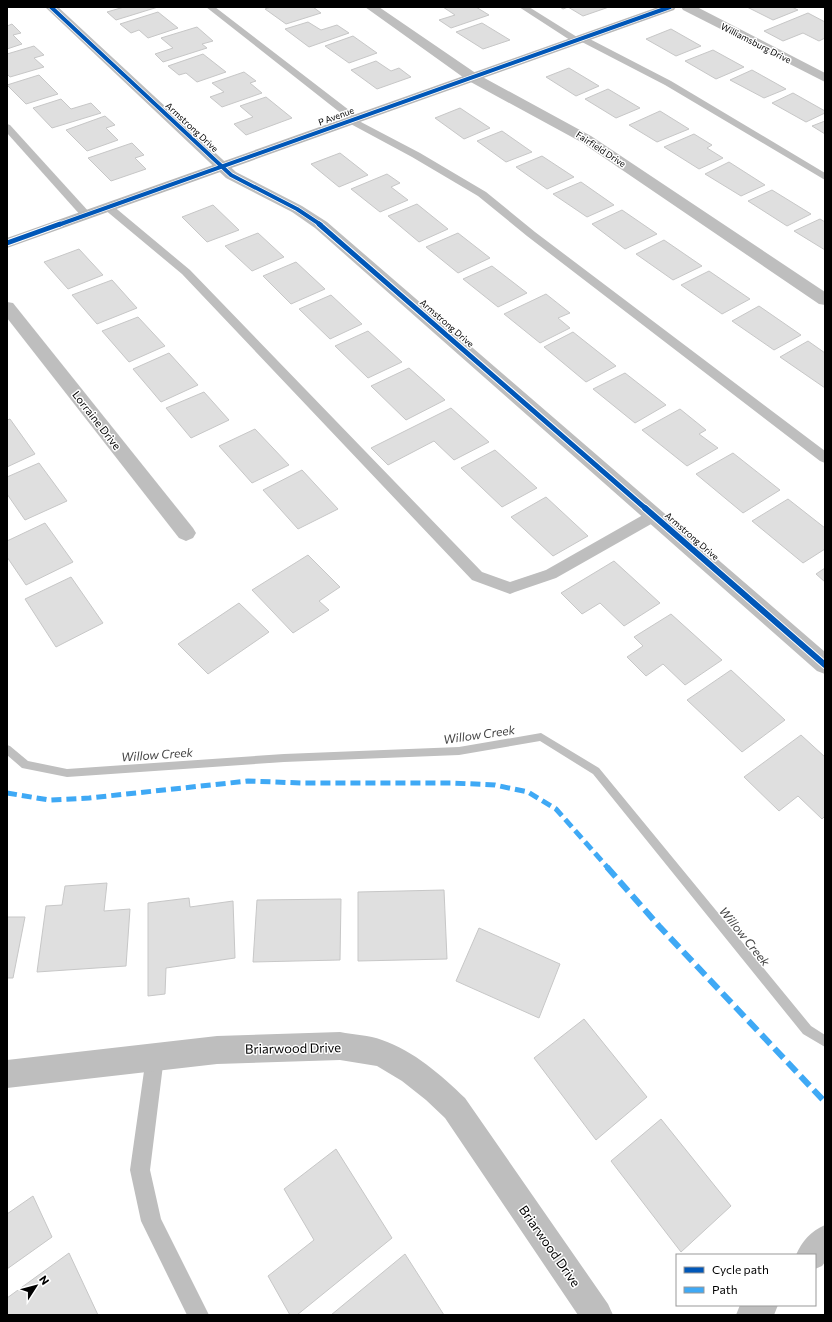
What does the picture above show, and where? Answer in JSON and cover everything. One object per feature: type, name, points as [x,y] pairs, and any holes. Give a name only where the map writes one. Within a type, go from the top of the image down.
[{"type":"street","name":"Armstrong Drive","points":[[51,7],[231,175],[297,209],[321,226],[655,515],[825,665]]},
{"type":"street","name":"Fairfield Drive","points":[[371,7],[472,77],[586,139],[825,300]]},
{"type":"street","name":"P Avenue","points":[[7,243],[670,7]]},
{"type":"street","name":"Williamsburg Drive","points":[[687,7],[825,78]]},
{"type":"street","name":"Lorraine Drive","points":[[7,307],[186,533]]},
{"type":"street","name":"Briarwood Drive","points":[[7,1074],[217,1050],[340,1046],[381,1053],[424,1080],[454,1108],[597,1315]]},
{"type":"street","points":[[812,1254],[825,1240]]},
{"type":"street","points":[[752,1315],[761,1306]]},
{"type":"lane","points":[[210,7],[352,120],[416,154],[482,194],[537,239],[825,458]]},
{"type":"lane","points":[[523,7],[579,39],[668,83],[825,177]]},
{"type":"lane","points":[[7,127],[86,215]]},
{"type":"lane","points":[[108,207],[186,272],[477,576],[510,588],[551,574],[655,515]]},
{"type":"lane","points":[[154,1057],[140,1170],[151,1221],[198,1315]]},
{"type":"building","points":[[124,7],[158,7],[116,20],[107,12]]},
{"type":"building","points":[[271,7],[313,7],[321,13],[286,24],[265,9]]},
{"type":"building","points":[[443,7],[476,7],[489,15],[451,28],[439,20],[455,15]]},
{"type":"building","points":[[568,7],[609,7],[583,16]]},
{"type":"building","points":[[747,7],[792,7],[798,10],[773,20]]},
{"type":"building","points":[[158,12],[178,28],[148,38],[139,30],[131,33],[120,24]]},
{"type":"building","points":[[808,13],[825,22],[825,38],[819,41],[803,33],[783,41],[764,31]]},
{"type":"building","points":[[308,22],[321,30],[337,25],[349,33],[309,47],[285,29]]},
{"type":"building","points":[[482,23],[510,40],[483,49],[456,32]]},
{"type":"building","points":[[12,24],[21,33],[13,35],[22,44],[7,49],[7,26]]},
{"type":"building","points":[[197,27],[213,41],[202,44],[207,48],[163,62],[155,54],[173,48],[161,38]]},
{"type":"building","points":[[671,29],[701,46],[676,56],[646,39]]},
{"type":"building","points":[[353,36],[377,53],[349,63],[325,46]]},
{"type":"building","points":[[34,46],[44,55],[34,58],[44,67],[10,77],[7,74],[7,54]]},
{"type":"building","points":[[713,50],[744,67],[716,79],[685,61]]},
{"type":"building","points":[[203,54],[226,72],[197,82],[186,73],[179,75],[168,66]]},
{"type":"building","points":[[376,61],[391,71],[399,68],[411,77],[377,89],[351,70]]},
{"type":"building","points":[[569,68],[599,86],[576,96],[546,77]]},
{"type":"building","points":[[752,70],[786,89],[764,98],[730,80]]},
{"type":"building","points":[[244,72],[256,81],[250,83],[262,93],[222,107],[210,97],[224,92],[212,83]]},
{"type":"building","points":[[39,75],[58,94],[26,104],[7,85]]},
{"type":"building","points":[[608,89],[640,108],[616,118],[585,99]]},
{"type":"building","points":[[793,93],[825,111],[825,113],[806,122],[772,103]]},
{"type":"building","points":[[266,97],[292,118],[246,135],[234,124],[253,117],[240,106]]},
{"type":"building","points":[[61,99],[71,109],[91,103],[101,113],[52,128],[33,108]]},
{"type":"building","points":[[460,108],[490,128],[464,139],[435,118]]},
{"type":"building","points":[[660,111],[689,129],[657,142],[629,125]]},
{"type":"building","points":[[105,116],[115,125],[106,128],[118,140],[87,151],[66,130]]},
{"type":"building","points":[[825,121],[825,134],[812,126]]},
{"type":"building","points":[[502,131],[532,152],[506,162],[477,141]]},
{"type":"building","points":[[694,134],[712,145],[707,148],[723,158],[699,169],[664,147]]},
{"type":"building","points":[[132,143],[144,155],[135,158],[146,169],[111,181],[88,158]]},
{"type":"building","points":[[340,153],[368,175],[339,187],[311,164]]},
{"type":"building","points":[[542,156],[574,177],[547,189],[516,167]]},
{"type":"building","points":[[729,162],[765,185],[741,196],[705,174]]},
{"type":"building","points":[[387,174],[400,183],[391,187],[408,200],[380,212],[351,189]]},
{"type":"building","points":[[581,182],[614,205],[587,217],[553,194]]},
{"type":"building","points":[[772,190],[811,214],[787,226],[748,201]]},
{"type":"building","points":[[417,204],[448,229],[419,242],[388,216]]},
{"type":"building","points":[[213,205],[239,230],[207,242],[182,217]]},
{"type":"building","points":[[622,210],[657,234],[625,249],[592,224]]},
{"type":"building","points":[[820,219],[825,222],[825,250],[794,231]]},
{"type":"building","points":[[258,233],[284,257],[252,271],[225,246]]},
{"type":"building","points":[[458,233],[490,258],[458,273],[426,247]]},
{"type":"building","points":[[664,240],[702,266],[673,280],[636,254]]},
{"type":"building","points":[[79,249],[103,275],[68,289],[44,262]]},
{"type":"building","points":[[296,262],[325,289],[291,304],[263,276]]},
{"type":"building","points":[[492,266],[527,293],[498,307],[463,279]]},
{"type":"building","points":[[709,271],[750,299],[722,314],[681,285]]},
{"type":"building","points":[[112,280],[137,308],[97,324],[72,295]]},
{"type":"building","points":[[546,294],[570,313],[558,318],[570,328],[540,343],[504,314]]},
{"type":"building","points":[[331,295],[362,324],[330,339],[299,309]]},
{"type":"building","points":[[759,306],[801,335],[774,350],[732,321]]},
{"type":"building","points":[[138,317],[165,346],[129,362],[102,331]]},
{"type":"building","points":[[368,331],[402,362],[368,378],[335,346]]},
{"type":"building","points":[[573,332],[616,366],[586,382],[544,347]]},
{"type":"building","points":[[808,341],[825,353],[825,388],[780,357]]},
{"type":"building","points":[[169,353],[198,385],[161,402],[133,369]]},
{"type":"building","points":[[409,368],[445,400],[406,420],[371,386]]},
{"type":"building","points":[[625,373],[666,405],[635,423],[593,389]]},
{"type":"building","points":[[204,392],[229,420],[191,438],[166,408]]},
{"type":"building","points":[[451,408],[489,442],[454,460],[434,441],[388,465],[371,448]]},
{"type":"building","points":[[680,409],[706,430],[699,434],[718,448],[687,466],[642,430]]},
{"type":"building","points":[[10,419],[35,454],[7,467],[7,420]]},
{"type":"building","points":[[255,429],[289,465],[252,483],[219,446]]},
{"type":"building","points":[[495,450],[537,488],[502,507],[461,468]]},
{"type":"building","points":[[733,453],[780,490],[743,513],[696,474]]},
{"type":"building","points":[[39,463],[67,501],[25,520],[7,494],[7,477]]},
{"type":"building","points":[[302,470],[338,509],[298,529],[263,490]]},
{"type":"building","points":[[546,497],[588,536],[553,556],[511,517]]},
{"type":"building","points":[[788,499],[825,528],[825,549],[803,563],[752,521]]},
{"type":"building","points":[[45,523],[73,562],[26,585],[7,557],[7,541]]},
{"type":"building","points":[[308,555],[340,587],[319,601],[329,610],[293,633],[252,590]]},
{"type":"building","points":[[614,561],[660,603],[624,626],[600,603],[582,614],[561,593]]},
{"type":"building","points":[[825,568],[825,582],[816,574]]},
{"type":"building","points":[[71,577],[103,623],[56,647],[25,599]]},
{"type":"building","points":[[239,603],[269,632],[208,674],[178,644]]},
{"type":"building","points":[[671,614],[722,660],[685,685],[663,664],[646,676],[627,657],[643,646],[634,637]]},
{"type":"building","points":[[731,670],[785,720],[742,752],[687,700]]},
{"type":"building","points":[[801,735],[825,757],[825,816],[822,819],[798,796],[779,811],[744,777]]},
{"type":"building","points":[[107,883],[104,911],[130,909],[126,966],[37,972],[46,906],[62,905],[65,886]]},
{"type":"building","points":[[444,890],[447,959],[358,961],[358,892]]},
{"type":"building","points":[[189,898],[190,907],[233,901],[235,958],[166,968],[165,994],[148,996],[148,903]]},
{"type":"building","points":[[341,899],[340,960],[253,962],[257,900]]},
{"type":"building","points":[[7,917],[25,917],[13,978],[7,978]]},
{"type":"building","points":[[479,928],[560,964],[539,1018],[456,981]]},
{"type":"building","points":[[584,1019],[647,1097],[596,1140],[534,1058]]},
{"type":"building","points":[[661,1119],[731,1206],[681,1252],[611,1161]]},
{"type":"building","points":[[336,1149],[392,1238],[297,1315],[290,1315],[268,1276],[314,1240],[284,1189]]},
{"type":"building","points":[[33,1196],[52,1237],[7,1269],[7,1214]]},
{"type":"building","points":[[69,1253],[98,1315],[7,1315],[7,1298]]},
{"type":"building","points":[[405,1254],[444,1315],[331,1315]]},
{"type":"waterway","name":"Willow Creek","points":[[7,749],[25,765],[67,773],[284,758],[459,751],[541,737],[596,771],[807,1030],[825,1041]]},
{"type":"marked path","points":[[7,793],[49,800],[89,798],[248,781],[302,783],[452,783],[495,785],[528,792],[556,809],[659,926],[825,1102]]},
{"type":"cycle path","points":[[51,7],[231,175],[297,209],[321,225],[825,665]]},
{"type":"cycle path","points":[[7,243],[670,7]]}]
